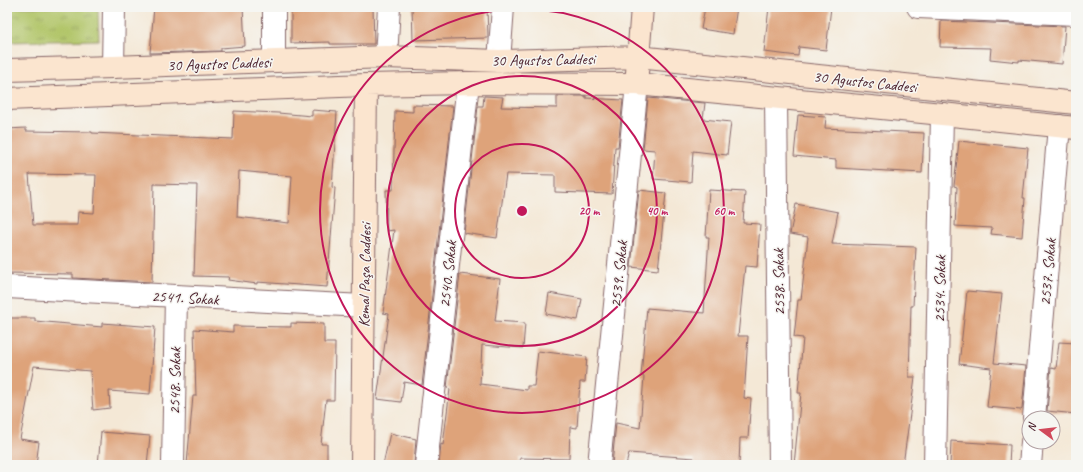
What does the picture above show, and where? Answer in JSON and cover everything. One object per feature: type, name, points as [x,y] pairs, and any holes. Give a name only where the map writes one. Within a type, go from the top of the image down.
[{"type":"main road","points":[[637,84],[642,7]]},
{"type":"main road","name":"30 Agustos Caddesi","points":[[7,70],[386,57],[499,61],[638,57],[1076,103]]},
{"type":"main road","name":"30 Agustos Caddesi","points":[[7,99],[366,85],[468,83],[637,84],[1068,127]]},
{"type":"main road","name":"Kemal Paşa Caddesi","points":[[362,465],[366,85]]},
{"type":"street","points":[[114,7],[114,67]]},
{"type":"street","points":[[274,7],[274,61]]},
{"type":"street","points":[[386,57],[389,7]]},
{"type":"street","points":[[499,61],[503,7]]},
{"type":"street","points":[[918,7],[1076,14]]},
{"type":"street","name":"2540. Sokak","points":[[426,465],[468,83]]},
{"type":"street","name":"2539. Sokak","points":[[598,465],[637,84]]},
{"type":"street","name":"2538. Sokak","points":[[776,98],[780,465]]},
{"type":"street","name":"2534. Sokak","points":[[935,465],[942,114]]},
{"type":"street","name":"2537. Sokak","points":[[1035,410],[1068,127]]},
{"type":"street","name":"2541. Sokak","points":[[7,287],[363,306]]},
{"type":"street","name":"2548. Sokak","points":[[173,465],[176,296]]},
{"type":"street","points":[[1030,465],[1031,450]]},
{"type":"green space","points":[[7,7],[98,7],[99,40],[7,42]]},
{"type":"building","points":[[154,7],[243,7],[245,46],[221,48],[221,51],[150,53]]},
{"type":"building","points":[[291,7],[373,7],[374,44],[330,44],[330,42],[291,43]]},
{"type":"building","points":[[412,7],[487,7],[488,38],[413,40]]},
{"type":"building","points":[[705,7],[737,7],[733,34],[701,29]]},
{"type":"building","points":[[769,7],[831,7],[826,50],[799,47],[798,56],[764,52]]},
{"type":"building","points":[[941,21],[1065,26],[1062,64],[990,59],[991,48],[940,47]]},
{"type":"building","points":[[484,96],[503,97],[501,107],[557,108],[557,96],[586,96],[586,98],[623,100],[618,147],[615,147],[612,194],[555,192],[555,175],[506,174],[497,238],[464,233],[478,106],[483,106]]},
{"type":"building","points":[[648,98],[705,103],[703,119],[731,122],[727,155],[693,151],[691,182],[653,179],[655,150],[643,149]]},
{"type":"building","points":[[413,105],[453,106],[422,385],[404,382],[401,402],[377,399],[389,314],[383,313],[394,230],[387,231],[386,190],[393,190],[395,111],[413,112]]},
{"type":"building","points":[[312,110],[337,112],[332,187],[335,188],[327,287],[257,282],[257,284],[228,280],[229,277],[194,276],[197,185],[154,184],[152,282],[73,278],[73,274],[7,273],[7,129],[26,128],[26,131],[92,132],[233,139],[234,111],[312,116]],"holes":[[[239,171],[292,176],[289,223],[237,217]],[[29,174],[96,175],[94,213],[78,212],[77,225],[33,225]]]},
{"type":"building","points":[[798,115],[826,117],[825,128],[924,133],[922,173],[836,168],[836,160],[794,156]]},
{"type":"building","points":[[959,141],[1028,148],[1023,198],[1025,198],[1022,237],[991,234],[992,228],[955,226],[957,187],[954,186]]},
{"type":"building","points":[[639,190],[666,193],[658,270],[631,267]]},
{"type":"building","points":[[709,190],[745,192],[743,223],[760,224],[757,267],[745,266],[738,336],[748,336],[744,398],[751,399],[748,438],[740,438],[739,465],[693,465],[694,458],[629,453],[626,465],[612,465],[616,423],[640,428],[644,376],[641,376],[647,308],[704,313],[709,237],[706,237]]},
{"type":"building","points":[[796,204],[838,212],[832,244],[916,247],[913,306],[911,306],[909,377],[915,377],[903,465],[794,465],[801,393],[798,393],[803,338],[794,337],[798,300],[801,300],[808,237],[790,234]]},
{"type":"building","points":[[460,274],[500,279],[495,321],[525,323],[523,348],[482,345],[480,384],[527,390],[527,386],[534,386],[538,351],[587,357],[585,382],[580,382],[577,428],[570,427],[569,459],[520,458],[519,465],[439,465],[450,389],[447,388]]},
{"type":"building","points":[[967,291],[1002,294],[994,363],[1026,366],[1022,409],[987,407],[991,368],[959,364]]},
{"type":"building","points":[[549,293],[582,299],[578,320],[546,314]]},
{"type":"building","points":[[7,318],[35,318],[35,321],[102,327],[102,323],[155,327],[150,394],[109,391],[110,408],[93,410],[90,371],[34,366],[20,439],[39,442],[36,465],[7,465]]},
{"type":"building","points":[[291,323],[324,324],[324,343],[335,343],[334,400],[326,400],[321,444],[327,444],[327,465],[187,464],[193,396],[196,396],[194,329],[233,332],[233,326],[291,327]]},
{"type":"building","points":[[1059,342],[1076,343],[1076,414],[1061,412],[1061,410],[1047,410],[1051,368],[1056,369]]},
{"type":"building","points":[[101,432],[150,436],[147,465],[98,465]]},
{"type":"building","points":[[390,433],[416,439],[414,465],[383,465]]},
{"type":"building","points":[[951,441],[1010,445],[1009,465],[950,465]]}]
